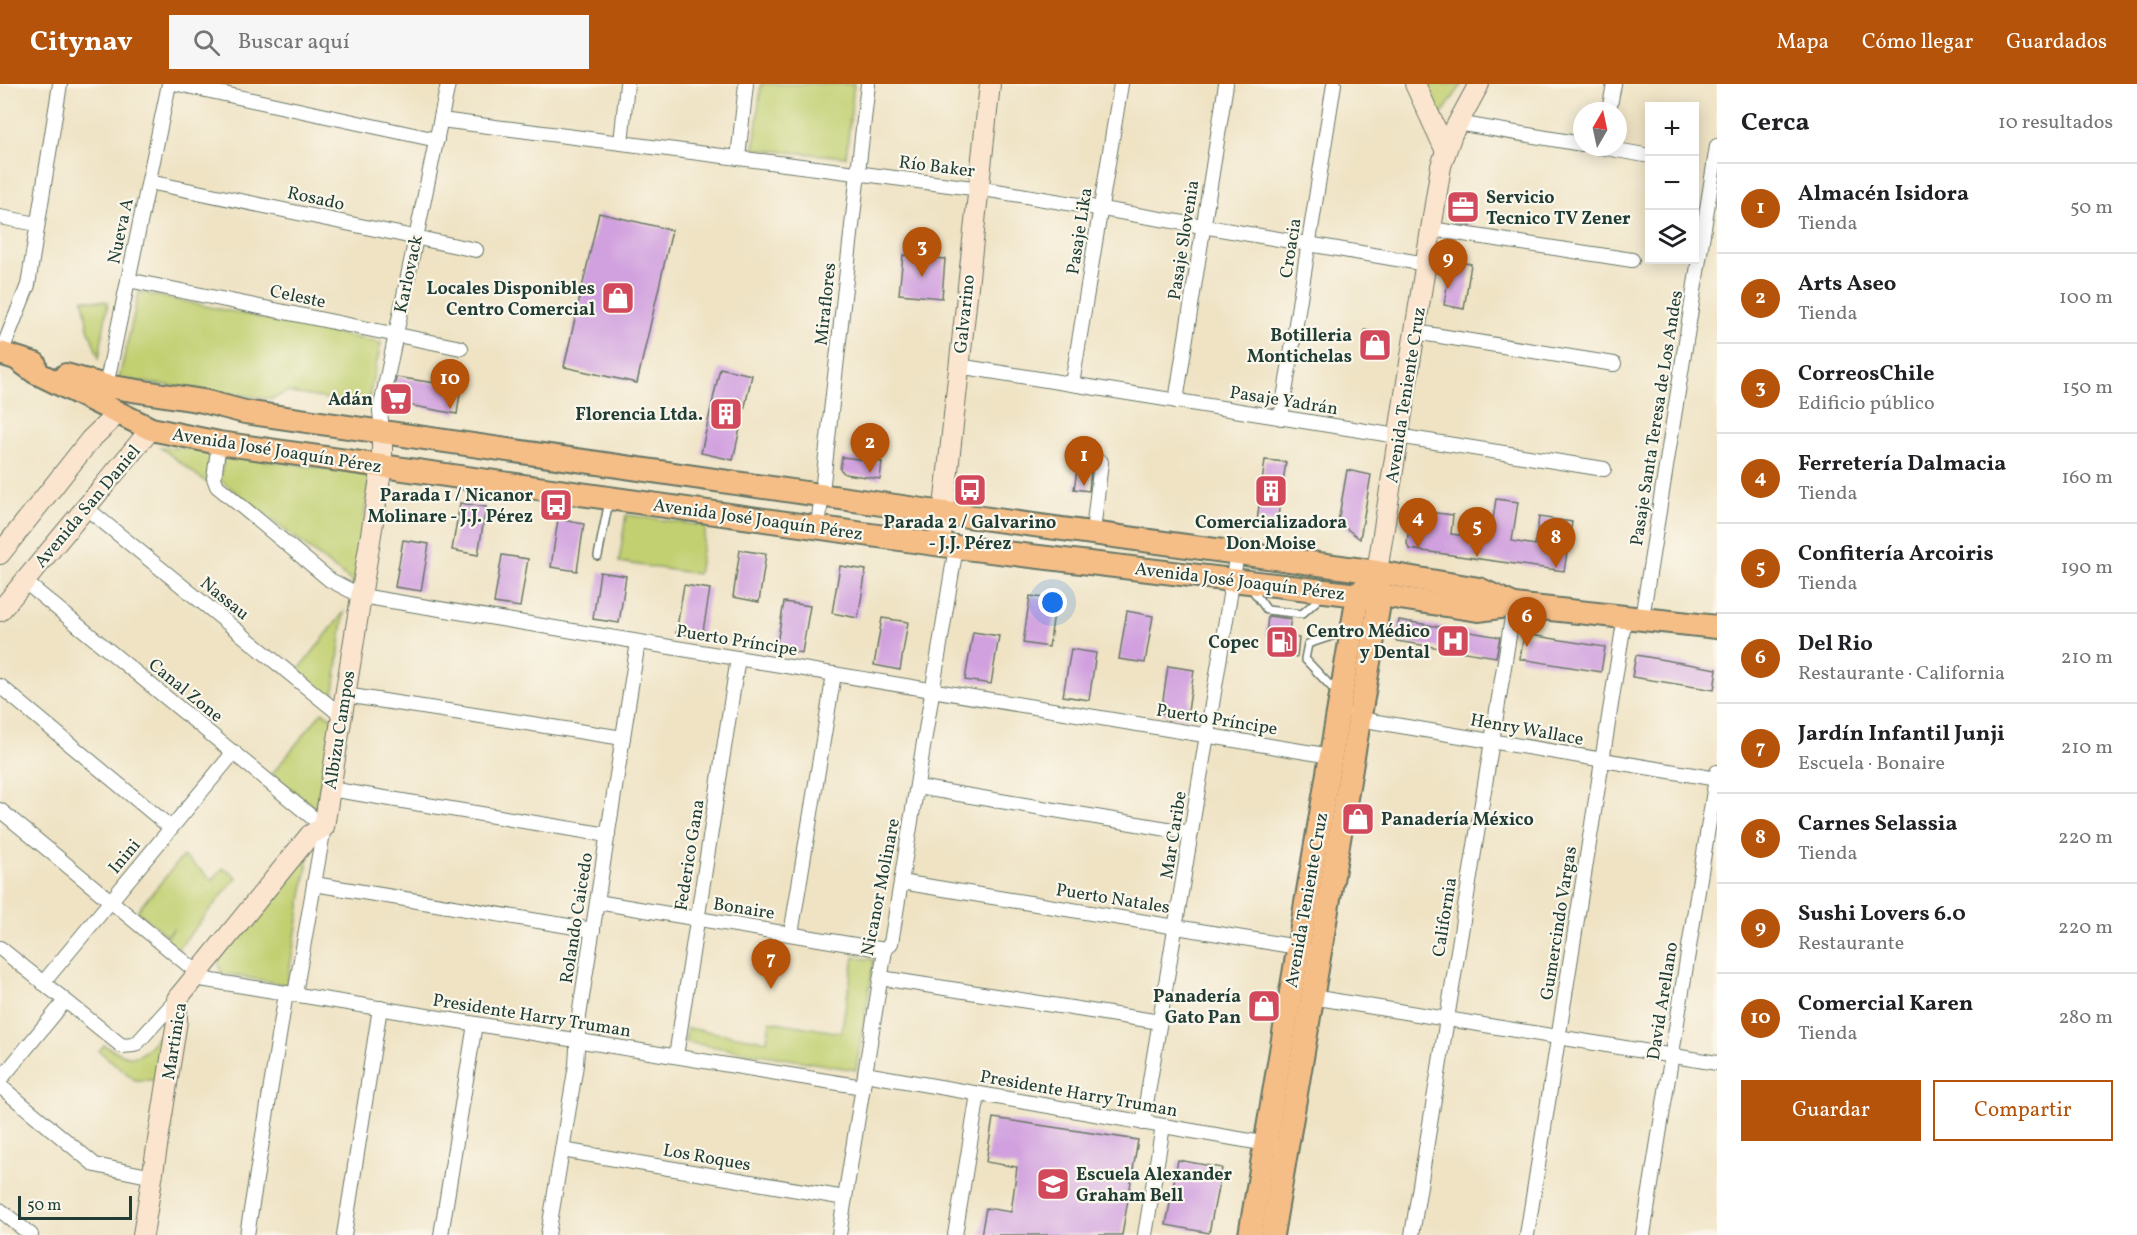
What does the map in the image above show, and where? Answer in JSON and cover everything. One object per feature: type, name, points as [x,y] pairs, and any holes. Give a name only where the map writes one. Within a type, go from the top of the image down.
[{"type":"main road","name":"Avenida José Joaquín Pérez","points":[[7,356],[106,386],[203,401],[240,411],[665,471],[822,496],[1377,572],[1479,589],[1514,605]]},
{"type":"main road","name":"Avenida José Joaquín Pérez","points":[[7,356],[151,429],[219,443],[948,545],[1240,581],[1478,610],[1514,605],[1717,627]]},
{"type":"main road","points":[[118,413],[154,405],[211,412],[240,411]]},
{"type":"main road","points":[[659,505],[665,471]]},
{"type":"main road","name":"Avenida Teniente Cruz","points":[[1250,1235],[1276,1146],[1312,997],[1309,949],[1331,756],[1352,629],[1369,595],[1377,572]]},
{"type":"main road","name":"Avenida Teniente Cruz","points":[[1272,1235],[1276,1146],[1309,949],[1359,719],[1369,595]]},
{"type":"street","points":[[7,356],[28,285],[60,84]]},
{"type":"street","name":"Nueva A","points":[[106,386],[169,84]]},
{"type":"street","points":[[178,84],[436,140]]},
{"type":"street","name":"Karlovack","points":[[382,466],[380,411],[448,84]]},
{"type":"street","points":[[621,143],[627,84]]},
{"type":"street","points":[[738,158],[746,84]]},
{"type":"street","name":"Miraflores","points":[[818,527],[868,84]]},
{"type":"street","name":"Galvarino","points":[[948,545],[943,513],[990,84]]},
{"type":"street","name":"Pasaje Lika","points":[[1072,384],[1121,84]]},
{"type":"street","name":"Pasaje Slovenia","points":[[1176,401],[1226,84]]},
{"type":"street","name":"Croacia","points":[[1281,418],[1334,84]]},
{"type":"street","points":[[1415,84],[1445,149]]},
{"type":"street","name":"Avenida Teniente Cruz","points":[[1377,572],[1445,149],[1479,84]]},
{"type":"street","points":[[1611,102],[1614,84]]},
{"type":"street","name":"Río Baker","points":[[441,120],[978,189],[1426,264]]},
{"type":"street","points":[[1457,123],[1573,142]]},
{"type":"street","name":"Pasaje Santa Teresa de Los Andes","points":[[1634,617],[1711,223],[1717,146]]},
{"type":"street","points":[[1627,152],[1645,155]]},
{"type":"street","name":"Rosado","points":[[149,182],[476,250]]},
{"type":"street","points":[[0,217],[38,224]]},
{"type":"street","points":[[1431,229],[1632,260]]},
{"type":"street","name":"Celeste","points":[[128,280],[461,348]]},
{"type":"street","points":[[1415,332],[1614,364]]},
{"type":"street","name":"Pasaje Yadrán","points":[[958,366],[1604,469]]},
{"type":"street","name":"Avenida San Daniel","points":[[0,554],[90,440],[118,413]]},
{"type":"street","name":"Avenida San Daniel","points":[[0,611],[151,429]]},
{"type":"street","name":"Puerto Príncipe","points":[[219,443],[214,478],[218,486],[330,580],[361,596],[1331,756]]},
{"type":"street","points":[[1093,532],[1101,462]]},
{"type":"street","name":"Albizu Campos","points":[[247,1235],[290,993],[314,884],[382,466]]},
{"type":"street","name":"Nassau","points":[[85,507],[342,716]]},
{"type":"street","name":"Nicanor Molinare","points":[[839,1235],[885,950],[891,944],[933,690],[948,545]]},
{"type":"street","name":"Mar Caribe","points":[[1143,1123],[1208,735],[1240,581],[1237,553]]},
{"type":"street","name":"Canal Zone","points":[[24,581],[324,827]]},
{"type":"street","name":"California","points":[[1412,1235],[1445,1019],[1514,605]]},
{"type":"street","name":"Gumercindo Vargas","points":[[1527,1235],[1602,760],[1634,617]]},
{"type":"street","name":"Rolando Caicedo","points":[[548,1235],[576,1065],[579,1016],[638,642]]},
{"type":"street","name":"Federico Gana","points":[[676,1056],[738,658]]},
{"type":"street","points":[[791,934],[834,674]]},
{"type":"street","points":[[0,686],[171,828]]},
{"type":"street","points":[[345,695],[623,738]]},
{"type":"street","points":[[1341,698],[1359,719]]},
{"type":"street","name":"Henry Wallace","points":[[1359,719],[1602,760],[1717,776]]},
{"type":"street","name":"Inini","points":[[43,983],[234,752]]},
{"type":"street","name":"David Arellano","points":[[1642,1235],[1717,776]]},
{"type":"street","points":[[916,788],[1191,833]]},
{"type":"street","points":[[330,789],[608,835]]},
{"type":"street","points":[[0,810],[111,901],[196,975]]},
{"type":"street","name":"Martinica","points":[[143,1235],[177,1021],[177,999],[310,835],[324,827]]},
{"type":"street","name":"Puerto Natales","points":[[901,882],[1309,949]]},
{"type":"street","points":[[314,884],[593,930]]},
{"type":"street","name":"Bonaire","points":[[597,902],[885,950]]},
{"type":"street","points":[[0,948],[117,1043],[128,1047],[139,1041],[177,999]]},
{"type":"street","name":"Presidente Harry Truman","points":[[196,975],[290,993],[676,1056],[978,1094],[1276,1146]]},
{"type":"street","points":[[881,978],[1160,1022]]},
{"type":"street","points":[[1312,997],[1717,1063]]},
{"type":"street","points":[[0,1080],[65,1001]]},
{"type":"street","points":[[344,1235],[380,1008]]},
{"type":"street","points":[[441,1235],[475,1024]]},
{"type":"street","points":[[0,1086],[92,1163],[103,1168],[153,1177]]},
{"type":"street","points":[[955,1235],[978,1094]]},
{"type":"street","points":[[1144,1235],[1163,1126]]},
{"type":"street","name":"Los Roques","points":[[562,1150],[845,1198]]},
{"type":"street","points":[[0,1210],[32,1235]]},
{"type":"lane","points":[[598,556],[610,498]]},
{"type":"lane","points":[[1240,581],[1267,610],[1282,615],[1302,614],[1328,591]]},
{"type":"lane","points":[[1341,698],[1305,659],[1308,644],[1352,629]]},
{"type":"lane","points":[[1298,647],[1307,648]]},
{"type":"green space","points":[[761,84],[854,84],[846,157],[754,149]]},
{"type":"green space","points":[[1425,84],[1462,84],[1440,117]]},
{"type":"green space","points":[[139,292],[381,343],[367,406],[287,392],[272,399],[119,379]]},
{"type":"green space","points":[[83,299],[108,302],[99,358],[88,328]]},
{"type":"green space","points":[[160,447],[212,450],[207,483]]},
{"type":"green space","points":[[224,455],[370,474],[355,584],[220,480]]},
{"type":"green space","points":[[626,515],[706,526],[698,574],[619,562]]},
{"type":"green space","points":[[344,612],[333,699],[297,672]]},
{"type":"green space","points":[[322,712],[333,718],[316,808],[272,774]]},
{"type":"green space","points":[[309,854],[287,985],[221,973],[218,960]]},
{"type":"green space","points":[[183,856],[213,880],[223,868],[237,877],[177,950],[165,940],[174,928],[167,936],[137,911]]},
{"type":"green space","points":[[854,957],[874,960],[856,1070],[685,1042],[687,1028],[767,1041],[770,1021],[841,1033]]},
{"type":"green space","points":[[164,1031],[158,1080],[135,1080],[99,1051],[104,1045],[125,1055],[138,1056]]},
{"type":"building","points":[[1461,202],[1475,204],[1471,226],[1458,224]]},
{"type":"building","name":"Locales Disponibles Centro Comercial","points":[[599,213],[672,230],[637,383],[564,367]]},
{"type":"building","points":[[903,255],[945,259],[942,298],[899,294]]},
{"type":"building","points":[[1451,261],[1471,264],[1464,309],[1444,305]]},
{"type":"building","points":[[1365,330],[1380,333],[1377,352],[1362,350]]},
{"type":"building","name":"Florencia Ltda.","points":[[720,368],[752,375],[733,460],[701,453]]},
{"type":"building","points":[[396,377],[461,387],[457,414],[392,402]]},
{"type":"building","points":[[842,457],[882,462],[880,479],[845,474],[840,469]]},
{"type":"building","points":[[1079,458],[1092,460],[1089,491],[1074,489]]},
{"type":"building","name":"Comercializadora Don Moise","points":[[1265,460],[1286,462],[1277,523],[1257,521]]},
{"type":"building","points":[[1347,470],[1371,475],[1360,539],[1338,522]]},
{"type":"building","points":[[1496,499],[1518,502],[1512,541],[1535,545],[1539,517],[1572,522],[1564,571],[1409,549],[1407,544],[1411,510],[1453,515],[1451,534],[1490,539]]},
{"type":"building","points":[[460,503],[486,507],[478,555],[452,550]]},
{"type":"building","points":[[558,519],[584,524],[577,571],[551,567]]},
{"type":"building","points":[[403,540],[429,544],[421,591],[395,587]]},
{"type":"building","points":[[740,550],[766,554],[759,602],[733,597]]},
{"type":"building","points":[[502,555],[528,559],[520,607],[494,603]]},
{"type":"building","points":[[840,566],[866,570],[858,618],[832,613]]},
{"type":"building","points":[[600,572],[626,576],[619,623],[593,619]]},
{"type":"building","points":[[684,585],[710,589],[702,637],[676,633]]},
{"type":"building","points":[[1030,596],[1056,600],[1049,647],[1023,643]]},
{"type":"building","points":[[784,602],[810,606],[802,653],[776,649]]},
{"type":"building","points":[[1127,611],[1153,616],[1145,663],[1119,659]]},
{"type":"building","points":[[1268,616],[1291,619],[1288,636],[1299,638],[1297,657],[1273,654],[1275,637],[1266,636]]},
{"type":"building","points":[[882,618],[908,622],[900,670],[874,665]]},
{"type":"building","points":[[1399,620],[1500,637],[1496,657],[1396,641]]},
{"type":"building","points":[[973,632],[999,636],[991,684],[965,680]]},
{"type":"building","points":[[1524,634],[1605,647],[1601,672],[1520,659]]},
{"type":"building","points":[[1071,649],[1096,653],[1089,700],[1063,696]]},
{"type":"building","points":[[1636,655],[1717,669],[1714,690],[1632,677]]},
{"type":"building","points":[[1168,666],[1194,670],[1187,718],[1161,713]]},
{"type":"building","name":"Escuela Alexander Graham Bell","points":[[993,1118],[1138,1140],[1122,1235],[981,1235],[986,1208],[1011,1212],[1017,1167],[986,1162]]},
{"type":"building","points":[[1178,1160],[1222,1168],[1209,1233],[1166,1225]]},
{"type":"place","name":"Servicio Tecnico TV Zener","points":[[1463,207]]},
{"type":"place","name":"CorreosChile","points":[[922,277]]},
{"type":"place","name":"Sushi Lovers 6.0","points":[[1448,289]]},
{"type":"place","name":"Locales Disponibles Centro Comercial","points":[[618,298]]},
{"type":"place","name":"Botilleria Montichelas","points":[[1375,345]]},
{"type":"place","name":"Adán","points":[[396,399]]},
{"type":"place","name":"Comercial Karen","points":[[450,409]]},
{"type":"place","name":"Florencia Ltda.","points":[[726,414]]},
{"type":"place","name":"Arts Aseo","points":[[870,473]]},
{"type":"place","name":"Almacén Isidora","points":[[1084,486]]},
{"type":"place","name":"Parada 2 / Galvarino - J.J. Pérez","points":[[970,490]]},
{"type":"place","name":"Comercializadora Don Moise","points":[[1271,491]]},
{"type":"place","name":"Parada 1 / Nicanor Molinare - J.J. Pérez","points":[[556,505]]},
{"type":"place","name":"Ferretería Dalmacia","points":[[1418,548]]},
{"type":"place","name":"Confitería Arcoiris","points":[[1477,557]]},
{"type":"place","name":"Carnes Selassia","points":[[1556,568]]},
{"type":"place","name":"Centro Médico y Dental","points":[[1453,641]]},
{"type":"place","name":"Copec","points":[[1282,642]]},
{"type":"place","name":"Del Rio","points":[[1527,647]]},
{"type":"place","name":"Panadería México","points":[[1358,819]]},
{"type":"place","name":"Jardín Infantil Junji","points":[[771,989]]},
{"type":"place","name":"Panadería Gato Pan","points":[[1264,1006]]},
{"type":"place","name":"Escuela Alexander Graham Bell","points":[[1053,1184]]}]
